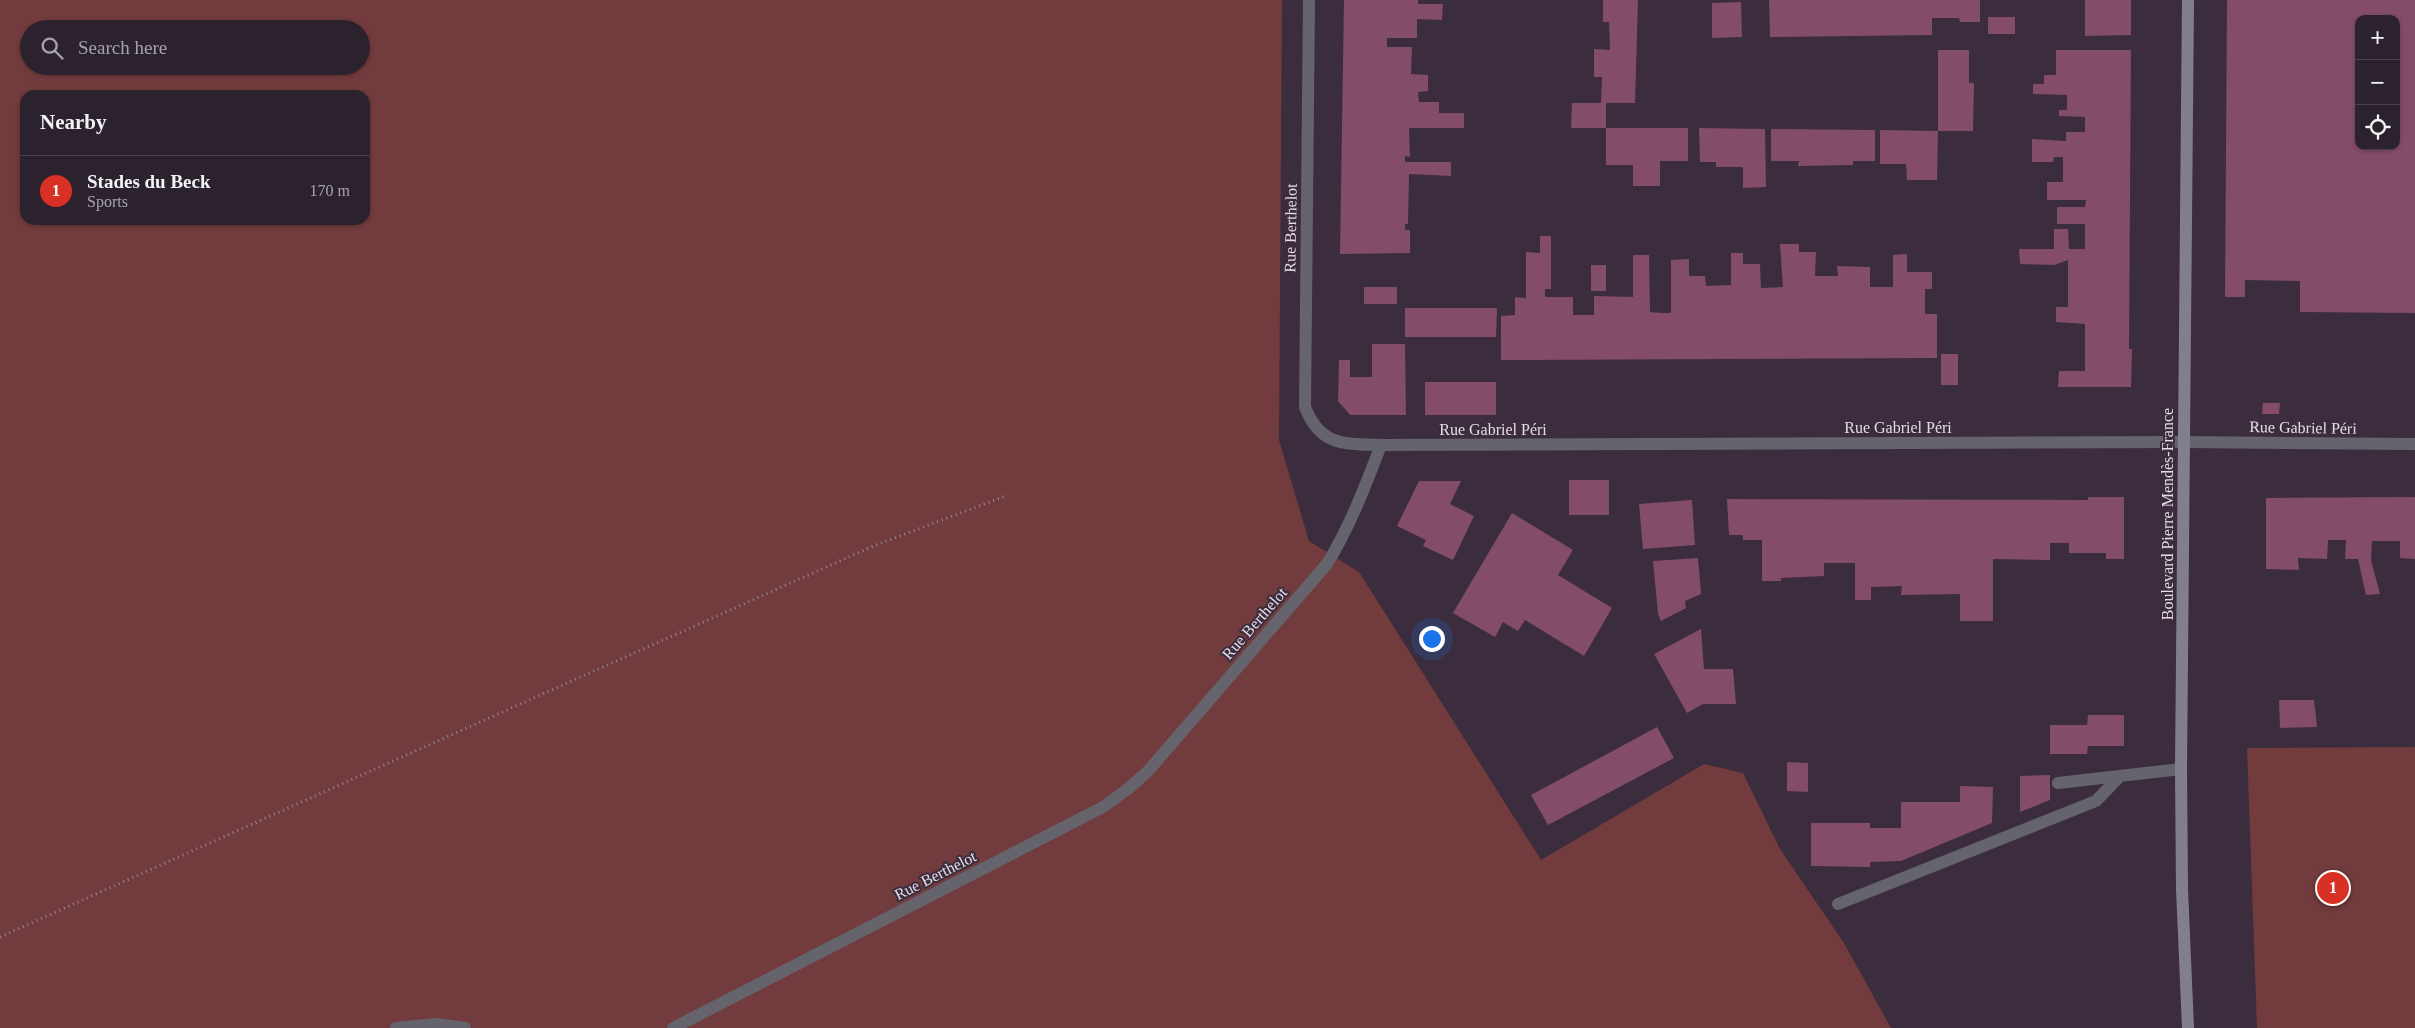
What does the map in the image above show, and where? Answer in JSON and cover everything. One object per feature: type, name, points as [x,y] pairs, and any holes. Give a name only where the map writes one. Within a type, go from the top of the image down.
[{"type":"street","name":"Rue Berthelot","points":[[673,1028],[1102,807],[1128,789],[1148,771],[1327,564],[1345,534],[1360,502],[1380,445],[1334,441],[1321,434],[1311,422],[1305,407],[1309,0]]},
{"type":"street","name":"Boulevard Pierre Mendès-France","points":[[2188,0],[2181,769],[2182,889],[2188,1028]]},
{"type":"street","name":"Rue Gabriel Péri","points":[[1380,445],[2184,442],[2415,444]]},
{"type":"street","points":[[2058,783],[2181,769]]},
{"type":"street","points":[[1838,904],[2096,801],[2120,776]]},
{"type":"street","points":[[396,1028],[436,1024],[465,1028]]},
{"type":"path","points":[[0,937],[872,547],[1005,496]]},
{"type":"shaded area","points":[[0,0],[1282,0],[1279,440],[1309,541],[1359,572],[1541,860],[1704,764],[1743,773],[1780,849],[1844,943],[1891,1028],[0,1028]]},
{"type":"shaded area","points":[[2415,747],[2415,1028],[2257,1028],[2247,748]]},
{"type":"building","points":[[1344,0],[1418,0],[1418,4],[1443,4],[1442,20],[1417,19],[1417,38],[1387,38],[1387,47],[1412,47],[1411,74],[1428,75],[1428,91],[1418,92],[1419,102],[1439,102],[1439,113],[1464,113],[1464,128],[1409,128],[1410,157],[1405,156],[1405,162],[1451,162],[1451,176],[1409,174],[1408,224],[1405,224],[1405,230],[1410,230],[1410,253],[1340,254]]},
{"type":"building","points":[[1603,0],[1638,0],[1635,103],[1606,103],[1606,128],[1571,128],[1572,103],[1601,103],[1602,77],[1594,77],[1594,49],[1610,50],[1609,22],[1603,22]]},
{"type":"building","points":[[1769,0],[1980,0],[1980,22],[1960,22],[1959,18],[1932,18],[1932,35],[1770,37]]},
{"type":"building","points":[[2085,0],[2131,0],[2131,35],[2085,36]]},
{"type":"building","points":[[2227,0],[2415,0],[2415,313],[2300,312],[2300,281],[2245,280],[2245,297],[2225,297]]},
{"type":"building","points":[[1741,2],[1742,37],[1712,38],[1712,3]]},
{"type":"building","points":[[1988,17],[2015,17],[2015,34],[1988,34]]},
{"type":"building","points":[[1938,50],[1969,50],[1969,83],[1974,83],[1973,131],[1938,131]]},
{"type":"building","points":[[2056,50],[2131,50],[2129,349],[2132,349],[2131,387],[2058,387],[2059,371],[2085,371],[2085,324],[2056,322],[2056,307],[2068,307],[2068,260],[2054,265],[2020,264],[2019,249],[2054,249],[2054,229],[2068,229],[2069,249],[2085,249],[2085,224],[2057,224],[2057,207],[2085,207],[2086,200],[2047,200],[2047,182],[2063,182],[2063,157],[2054,157],[2053,162],[2032,162],[2032,139],[2066,141],[2066,132],[2085,132],[2085,117],[2059,116],[2059,110],[2067,110],[2067,95],[2033,94],[2033,84],[2044,84],[2044,75],[2056,75]]},
{"type":"building","points":[[1606,128],[1688,128],[1688,161],[1660,161],[1660,186],[1633,186],[1633,165],[1606,165]]},
{"type":"building","points":[[1699,128],[1765,129],[1766,187],[1743,188],[1743,167],[1716,167],[1716,162],[1700,162]]},
{"type":"building","points":[[1771,129],[1875,130],[1875,161],[1853,161],[1853,165],[1798,166],[1799,161],[1771,161]]},
{"type":"building","points":[[1880,130],[1938,131],[1937,180],[1907,180],[1906,164],[1880,164]]},
{"type":"building","points":[[1540,236],[1551,236],[1551,289],[1545,289],[1545,297],[1573,297],[1573,315],[1594,315],[1594,296],[1633,297],[1633,255],[1649,255],[1650,312],[1671,313],[1671,260],[1689,259],[1689,276],[1705,276],[1706,286],[1731,285],[1731,253],[1743,253],[1743,264],[1760,264],[1761,288],[1783,287],[1780,244],[1799,244],[1799,252],[1816,252],[1815,276],[1838,276],[1837,266],[1870,267],[1870,287],[1893,287],[1893,255],[1907,254],[1907,272],[1932,272],[1932,289],[1925,289],[1925,314],[1937,314],[1937,358],[1501,360],[1501,316],[1515,315],[1515,297],[1526,298],[1526,252],[1540,253]]},
{"type":"building","points":[[1591,265],[1606,265],[1606,291],[1591,291]]},
{"type":"building","points":[[1364,287],[1397,287],[1397,304],[1364,304]]},
{"type":"building","points":[[1405,308],[1497,308],[1496,337],[1405,337]]},
{"type":"building","points":[[1372,344],[1405,344],[1406,415],[1350,415],[1338,401],[1339,360],[1350,360],[1350,377],[1372,377]]},
{"type":"building","points":[[1941,354],[1958,354],[1958,385],[1941,385]]},
{"type":"building","points":[[1425,382],[1496,382],[1496,415],[1425,415]]},
{"type":"building","points":[[2263,403],[2280,403],[2279,414],[2262,414]]},
{"type":"building","points":[[1569,480],[1609,480],[1609,515],[1569,515]]},
{"type":"building","points":[[1419,481],[1461,481],[1450,504],[1474,516],[1453,560],[1423,546],[1426,540],[1397,526]]},
{"type":"building","points":[[2088,497],[2124,497],[2124,559],[2106,559],[2106,553],[2069,553],[2069,543],[2050,543],[2050,560],[1993,559],[1993,621],[1960,621],[1960,594],[1901,595],[1902,586],[1871,587],[1871,600],[1855,600],[1855,563],[1824,563],[1824,576],[1781,578],[1781,581],[1762,581],[1762,540],[1743,540],[1743,535],[1729,535],[1727,499],[2088,500]]},
{"type":"building","points":[[2415,497],[2415,559],[2400,558],[2400,541],[2372,541],[2371,560],[2380,594],[2366,595],[2358,559],[2345,559],[2346,540],[2328,540],[2327,559],[2298,558],[2299,570],[2266,569],[2266,498]]},
{"type":"building","points":[[1692,500],[1695,545],[1643,549],[1639,504]]},
{"type":"building","points":[[1512,513],[1573,550],[1558,575],[1612,608],[1584,656],[1525,620],[1518,631],[1503,622],[1495,637],[1453,613]]},
{"type":"building","points":[[1698,558],[1701,594],[1685,601],[1686,608],[1661,621],[1658,614],[1653,561]]},
{"type":"building","points":[[1701,629],[1704,669],[1733,669],[1736,704],[1703,704],[1687,713],[1654,654]]},
{"type":"building","points":[[2279,700],[2314,700],[2317,727],[2280,728]]},
{"type":"building","points":[[2088,715],[2124,715],[2124,746],[2088,746],[2087,754],[2050,754],[2050,725],[2087,725]]},
{"type":"building","points":[[1657,727],[1674,758],[1548,825],[1531,795]]},
{"type":"building","points":[[1787,762],[1808,763],[1808,792],[1787,791]]},
{"type":"building","points":[[2050,775],[2050,800],[2020,812],[2020,776]]},
{"type":"building","points":[[1960,786],[1993,787],[1992,823],[1901,861],[1870,862],[1870,867],[1811,866],[1811,823],[1870,823],[1870,828],[1901,828],[1901,802],[1960,802]]},
{"type":"place","name":"Stades du Beck","points":[[2333,888]]}]
